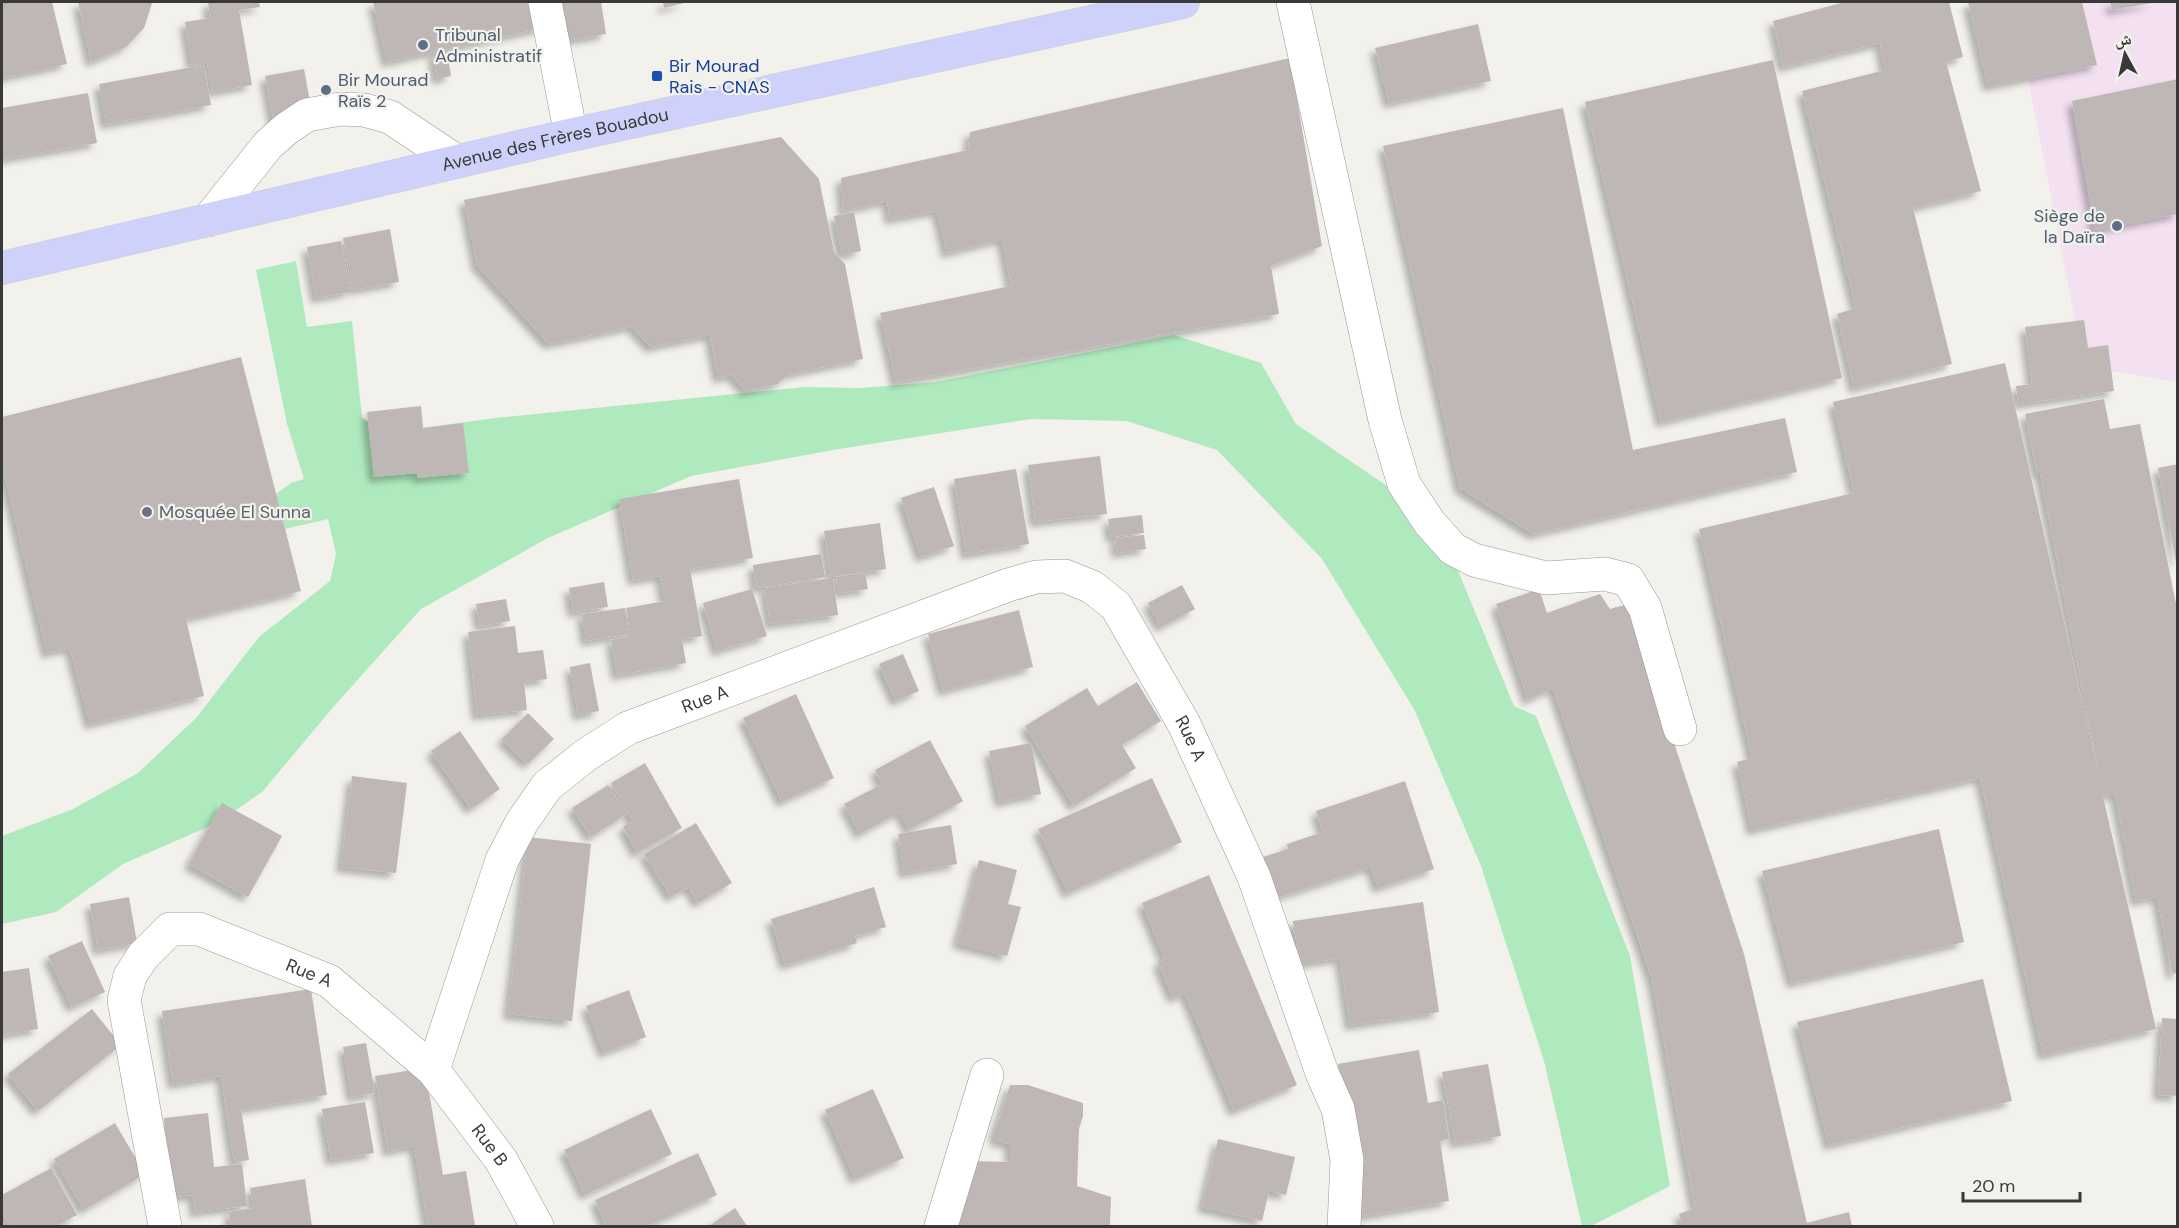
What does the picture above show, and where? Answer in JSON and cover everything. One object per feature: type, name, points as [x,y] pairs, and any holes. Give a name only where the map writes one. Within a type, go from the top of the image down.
[{"type":"main road","name":"Avenue des Frères Bouadou","points":[[2,268],[571,135],[1183,2]]},
{"type":"street","points":[[545,2],[571,135]]},
{"type":"street","points":[[1293,2],[1385,420],[1404,484],[1429,522],[1453,549],[1474,560],[1546,578],[1605,574],[1629,580],[1645,608],[1680,729]]},
{"type":"street","points":[[208,220],[268,145],[307,115],[340,109],[364,110],[390,117],[456,161]]},
{"type":"street","name":"Rue A","points":[[165,1227],[124,1000],[130,976],[143,956],[170,929],[199,929],[329,981],[434,1070],[502,860],[522,822],[547,786],[586,755],[628,728],[1008,585],[1036,577],[1065,576],[1092,587],[1116,606],[1184,724],[1254,877],[1322,1073],[1338,1109],[1347,1160],[1344,1227]]},
{"type":"street","name":"Rue B","points":[[434,1070],[501,1160],[537,1227]]},
{"type":"street","points":[[941,1227],[987,1075]]},
{"type":"shaded area","name":"Siège de la Daïra","points":[[1968,2],[2177,2],[2177,382],[2084,366],[2028,79],[1988,86]]},
{"type":"green space","points":[[296,261],[307,327],[352,321],[362,418],[386,433],[495,418],[804,387],[860,388],[936,382],[1174,335],[1261,363],[1296,424],[1437,520],[1514,706],[1536,716],[1630,956],[1670,1186],[1591,1226],[1582,1226],[1544,1061],[1481,866],[1414,709],[1322,559],[1217,450],[1127,421],[1031,419],[839,449],[691,476],[548,538],[421,609],[336,704],[262,792],[219,822],[123,864],[56,912],[2,924],[2,836],[73,809],[138,773],[196,718],[259,637],[330,581],[336,554],[328,519],[285,529],[276,494],[291,483],[304,479],[287,424],[256,270]]},
{"type":"building","points":[[2,2],[52,2],[67,64],[2,78]]},
{"type":"building","points":[[78,2],[152,3],[144,28],[126,47],[91,62]]},
{"type":"building","points":[[208,2],[259,2],[260,7],[239,10],[252,85],[212,92],[207,62],[192,65],[185,22],[210,18]]},
{"type":"building","name":"Tribunal Administratif","points":[[373,2],[536,2],[542,28],[387,62]]},
{"type":"building","points":[[558,2],[601,2],[606,34],[565,41]]},
{"type":"building","points":[[663,2],[688,2],[664,8]]},
{"type":"building","points":[[1845,2],[1949,2],[1963,57],[1946,62],[1981,191],[1913,208],[1952,364],[1854,388],[1837,314],[1856,308],[1802,91],[1885,70],[1880,43],[1783,67],[1773,21]]},
{"type":"building","points":[[1968,2],[2082,2],[2097,65],[1988,86]]},
{"type":"building","points":[[2110,2],[2152,2],[2152,3],[2112,10]]},
{"type":"building","points":[[1478,24],[1491,81],[1389,103],[1375,48]]},
{"type":"building","points":[[447,51],[451,76],[437,79],[433,54]]},
{"type":"building","points":[[1290,58],[1322,246],[1271,266],[1279,314],[896,382],[880,313],[1011,286],[1002,239],[947,253],[937,211],[890,219],[887,201],[843,211],[841,178],[968,150],[970,132]]},
{"type":"building","points":[[1773,60],[1842,378],[1661,422],[1585,102]]},
{"type":"building","points":[[204,65],[211,105],[106,124],[99,84]]},
{"type":"building","points":[[304,69],[313,118],[274,124],[265,76]]},
{"type":"building","points":[[2178,79],[2178,214],[2095,230],[2072,101]]},
{"type":"building","points":[[88,93],[97,143],[2,159],[2,108]]},
{"type":"building","points":[[1563,108],[1633,450],[1785,418],[1797,472],[1534,534],[1460,488],[1383,146]]},
{"type":"building","points":[[781,137],[819,179],[834,252],[845,264],[863,359],[789,374],[777,384],[746,391],[732,375],[718,378],[710,335],[651,347],[633,328],[635,326],[549,344],[477,265],[464,200]]},
{"type":"building","points":[[854,212],[861,251],[842,255],[834,216]]},
{"type":"building","points":[[390,229],[399,282],[352,290],[343,238]]},
{"type":"building","points":[[341,241],[350,292],[316,298],[307,247]]},
{"type":"building","points":[[2084,320],[2088,348],[2108,345],[2114,391],[2018,404],[2016,386],[2032,384],[2025,327]]},
{"type":"building","name":"Mosquée El Sunna","points":[[241,357],[301,591],[186,619],[204,696],[90,724],[70,648],[47,653],[2,464],[2,417]]},
{"type":"building","points":[[2005,363],[2100,780],[2040,473],[2037,473],[2025,414],[2104,399],[2110,429],[2140,424],[2178,614],[2178,973],[2172,974],[2157,897],[2136,901],[2115,794],[2103,796],[2156,1029],[2043,1055],[1980,778],[1752,830],[1737,762],[1752,758],[1699,529],[1854,493],[1833,402]]},
{"type":"building","points":[[421,406],[423,428],[463,423],[469,473],[417,478],[417,473],[374,477],[367,412]]},
{"type":"building","points":[[1100,456],[1107,514],[1035,522],[1028,465]]},
{"type":"building","points":[[2178,464],[2178,562],[2176,562],[2158,468]]},
{"type":"building","points":[[1016,469],[1029,544],[966,554],[954,479]]},
{"type":"building","points":[[739,479],[753,558],[690,569],[702,636],[682,639],[686,663],[617,675],[611,640],[631,636],[626,608],[665,601],[660,576],[633,580],[619,499]]},
{"type":"building","points":[[934,487],[954,546],[921,557],[901,498]]},
{"type":"building","points":[[1142,515],[1144,533],[1111,537],[1108,519]]},
{"type":"building","points":[[880,523],[886,569],[830,577],[824,531]]},
{"type":"building","points":[[1144,535],[1146,549],[1117,553],[1115,538]]},
{"type":"building","points":[[821,554],[825,577],[756,588],[753,565]]},
{"type":"building","points":[[865,573],[868,589],[839,593],[836,577]]},
{"type":"building","points":[[833,578],[838,615],[770,624],[765,588]]},
{"type":"building","points":[[604,582],[608,607],[573,612],[569,588]]},
{"type":"building","points":[[1182,585],[1195,609],[1161,627],[1148,603]]},
{"type":"building","points":[[752,589],[767,636],[717,651],[703,603]]},
{"type":"building","points":[[1539,589],[1547,613],[1600,594],[1610,609],[1628,604],[1744,954],[1807,1223],[1849,1212],[1852,1226],[1683,1226],[1679,1214],[1695,1208],[1652,979],[1553,688],[1528,700],[1496,604]]},
{"type":"building","points":[[506,599],[510,621],[480,626],[476,604]]},
{"type":"building","points":[[625,608],[629,634],[586,641],[582,614]]},
{"type":"building","points":[[1019,610],[1033,667],[943,691],[928,634]]},
{"type":"building","points":[[515,626],[518,653],[543,650],[547,679],[524,682],[527,710],[477,715],[468,632]]},
{"type":"building","points":[[903,654],[919,691],[896,701],[879,664]]},
{"type":"building","points":[[590,663],[599,711],[578,715],[570,667]]},
{"type":"building","points":[[1137,682],[1161,721],[1122,745],[1136,768],[1074,806],[1025,726],[1087,688],[1098,706]]},
{"type":"building","points":[[796,694],[834,778],[782,802],[743,718]]},
{"type":"building","points":[[528,713],[554,739],[528,764],[502,739]]},
{"type":"building","points":[[460,731],[500,789],[471,809],[431,751]]},
{"type":"building","points":[[930,740],[963,801],[909,830],[900,812],[860,834],[844,804],[882,784],[875,770]]},
{"type":"building","points":[[1031,743],[1041,794],[1000,802],[989,751]]},
{"type":"building","points":[[645,763],[682,828],[637,853],[623,827],[633,821],[611,783]]},
{"type":"building","points":[[352,776],[407,783],[396,873],[341,867]]},
{"type":"building","points":[[1152,778],[1182,842],[1068,893],[1038,829]]},
{"type":"building","points":[[1405,781],[1434,869],[1378,888],[1371,867],[1276,898],[1263,857],[1288,849],[1287,844],[1323,832],[1316,811]]},
{"type":"building","points":[[608,785],[627,814],[591,837],[572,808]]},
{"type":"building","points":[[222,803],[282,836],[248,897],[189,864]]},
{"type":"building","points":[[696,823],[732,883],[698,903],[689,887],[671,897],[644,854]]},
{"type":"building","points":[[951,825],[957,864],[904,873],[898,834]]},
{"type":"building","points":[[1939,829],[1964,942],[1792,983],[1762,871]]},
{"type":"building","points":[[528,837],[591,844],[572,1021],[508,1014]]},
{"type":"building","points":[[979,860],[1017,870],[1008,904],[1021,907],[1007,956],[957,943]]},
{"type":"building","points":[[1209,875],[1297,1085],[1234,1111],[1185,993],[1173,998],[1158,962],[1165,959],[1142,903]]},
{"type":"building","points":[[874,887],[886,927],[855,936],[857,943],[785,965],[771,919]]},
{"type":"building","points":[[129,897],[137,943],[98,950],[90,904]]},
{"type":"building","points":[[1423,902],[1439,1012],[1350,1025],[1340,958],[1300,964],[1293,921]]},
{"type":"building","points":[[82,941],[105,992],[72,1007],[48,956]]},
{"type":"building","points":[[29,968],[38,1029],[2,1035],[2,972]]},
{"type":"building","points":[[1983,979],[2012,1101],[1829,1145],[1797,1022]]},
{"type":"building","points":[[311,989],[327,1095],[241,1109],[249,1160],[234,1162],[221,1076],[173,1084],[162,1011]]},
{"type":"building","points":[[629,990],[646,1037],[604,1053],[586,1006]]},
{"type":"building","points":[[92,1009],[121,1045],[38,1111],[8,1074]]},
{"type":"building","points":[[2162,1018],[2178,1019],[2178,1096],[2158,1095]]},
{"type":"building","points":[[366,1043],[375,1093],[352,1097],[343,1047]]},
{"type":"building","points":[[1419,1050],[1428,1103],[1443,1100],[1449,1139],[1440,1141],[1449,1201],[1363,1216],[1338,1064]]},
{"type":"building","points":[[1488,1064],[1501,1136],[1455,1143],[1442,1072]]},
{"type":"building","points":[[425,1068],[443,1175],[466,1171],[475,1226],[428,1226],[414,1146],[388,1151],[375,1076]]},
{"type":"building","points":[[1010,1085],[1028,1085],[1083,1103],[1083,1116],[1079,1129],[1077,1186],[1111,1197],[1110,1226],[951,1226],[970,1161],[1010,1162],[1010,1144],[995,1140],[995,1132]]},
{"type":"building","points":[[873,1089],[904,1158],[855,1179],[825,1110]]},
{"type":"building","points":[[365,1102],[374,1153],[331,1160],[322,1109]]},
{"type":"building","points":[[651,1109],[672,1154],[585,1195],[564,1150]]},
{"type":"building","points":[[208,1113],[214,1167],[242,1164],[247,1206],[195,1212],[193,1195],[173,1197],[164,1118]]},
{"type":"building","points":[[115,1123],[145,1174],[84,1210],[54,1159]]},
{"type":"building","points":[[1218,1139],[1295,1157],[1286,1195],[1269,1191],[1262,1221],[1202,1207]]},
{"type":"building","points":[[698,1153],[717,1195],[647,1226],[606,1226],[595,1200]]},
{"type":"building","points":[[51,1168],[77,1215],[56,1226],[10,1226],[2,1212],[2,1195]]},
{"type":"building","points":[[305,1179],[312,1226],[231,1226],[229,1212],[253,1208],[250,1188]]},
{"type":"building","points":[[735,1208],[747,1226],[709,1226]]},
{"type":"place","name":"Tribunal Administratif","points":[[423,45]]},
{"type":"place","name":"Bir Mourad Rais - CNAS","points":[[657,76]]},
{"type":"place","name":"Bir Mourad Raïs 2","points":[[326,90]]},
{"type":"place","name":"Siège de la Daïra","points":[[2117,226]]},
{"type":"place","name":"Mosquée El Sunna","points":[[147,512]]}]
